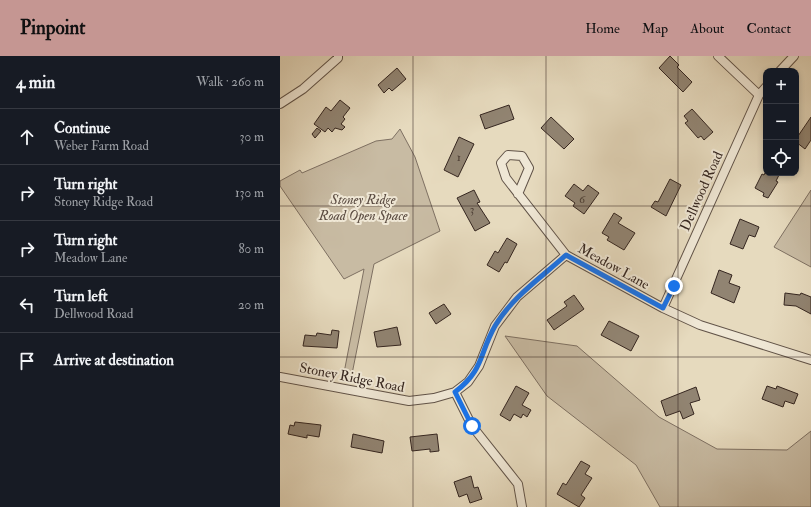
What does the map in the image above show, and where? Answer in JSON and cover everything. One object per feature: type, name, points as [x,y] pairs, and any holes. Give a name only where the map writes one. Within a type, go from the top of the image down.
[{"type":"street","points":[[718,56],[759,95]]},
{"type":"street","points":[[783,68],[794,56]]},
{"type":"street","points":[[280,104],[303,89],[339,57]]},
{"type":"street","name":"Dellwood Road","points":[[663,308],[759,95],[763,90]]},
{"type":"street","name":"Meadow Lane","points":[[518,194],[529,168],[522,156],[508,155],[501,164],[506,178],[518,194],[566,255],[663,308],[700,325],[811,360]]},
{"type":"street","name":"Stoney Ridge Road","points":[[280,377],[409,401],[434,398],[455,392],[468,382],[479,366],[495,326],[517,297],[566,255]]},
{"type":"street","points":[[455,392],[472,426],[518,484],[522,507]]},
{"type":"green space","name":"Stoney Ridge Road Open Space","points":[[400,129],[415,157],[440,231],[374,264],[351,379],[343,378],[364,269],[344,279],[280,186],[280,181],[300,170],[302,173],[376,141],[392,139]]},
{"type":"green space","points":[[811,190],[811,267],[774,247]]},
{"type":"green space","points":[[505,336],[577,346],[659,417],[717,449],[787,450],[811,431],[811,507],[660,507],[636,465],[547,396]]},
{"type":"building","points":[[670,56],[679,65],[677,67],[692,82],[683,92],[659,68]]},
{"type":"building","points":[[397,68],[406,79],[392,91],[389,88],[384,93],[378,85]]},
{"type":"building","points":[[340,100],[350,108],[343,117],[345,119],[341,124],[345,127],[342,130],[335,128],[332,132],[328,128],[325,132],[314,124],[326,107],[331,111]]},
{"type":"building","points":[[509,105],[514,119],[485,129],[480,115]]},
{"type":"building","points":[[692,109],[713,132],[704,140],[701,136],[698,138],[685,123],[688,121],[684,116]]},
{"type":"building","points":[[551,117],[574,139],[564,149],[541,128]]},
{"type":"building","points":[[811,117],[811,140],[805,149],[799,144],[799,135]]},
{"type":"building","points":[[317,128],[321,131],[315,138],[312,134]]},
{"type":"building","points":[[459,137],[474,144],[458,177],[444,170]]},
{"type":"building","points":[[762,174],[763,176],[778,176],[776,181],[778,182],[768,198],[763,196],[764,193],[755,188]]},
{"type":"building","points":[[670,179],[681,185],[666,216],[651,207],[655,201],[658,202]]},
{"type":"building","points":[[574,184],[583,191],[588,185],[599,193],[584,214],[573,206],[575,203],[565,196]]},
{"type":"building","points":[[474,190],[480,202],[477,203],[490,223],[475,231],[457,198]]},
{"type":"building","points":[[614,213],[622,218],[618,223],[635,233],[624,250],[607,240],[609,237],[602,233]]},
{"type":"building","points":[[740,219],[759,227],[755,237],[749,235],[743,249],[730,244]]},
{"type":"building","points":[[507,238],[517,244],[507,263],[505,262],[499,272],[487,265],[495,251],[498,253]]},
{"type":"building","points":[[719,270],[732,275],[729,283],[740,287],[734,303],[711,293]]},
{"type":"building","points":[[785,293],[800,295],[801,293],[811,297],[811,314],[796,306],[784,305]]},
{"type":"building","points":[[574,295],[584,309],[554,330],[547,320],[567,306],[564,302]]},
{"type":"building","points":[[444,304],[451,314],[436,324],[429,313]]},
{"type":"building","points":[[609,321],[639,336],[631,351],[601,335]]},
{"type":"building","points":[[397,327],[401,345],[377,347],[374,332]]},
{"type":"building","points":[[332,330],[339,331],[337,348],[303,346],[305,335],[316,336],[317,333],[331,335]]},
{"type":"building","points":[[516,386],[529,393],[522,405],[531,410],[527,417],[523,414],[521,418],[514,414],[510,421],[500,415]]},
{"type":"building","points":[[767,386],[776,389],[777,386],[798,394],[794,404],[785,401],[783,407],[762,399]]},
{"type":"building","points":[[696,387],[700,400],[690,403],[694,414],[683,419],[680,411],[666,416],[661,401]]},
{"type":"building","points":[[295,422],[321,425],[319,437],[307,435],[307,438],[288,434],[290,425],[294,426]]},
{"type":"building","points":[[353,434],[384,441],[382,453],[351,447]]},
{"type":"building","points":[[437,434],[439,451],[430,452],[430,449],[412,451],[410,437]]},
{"type":"building","points":[[581,461],[590,466],[585,474],[592,478],[581,495],[585,498],[579,507],[557,494],[563,483],[566,485]]},
{"type":"building","points":[[471,476],[474,488],[478,487],[482,499],[470,503],[467,494],[459,497],[454,482]]},
{"type":"route","points":[[472,426],[455,392],[468,382],[479,366],[495,326],[517,297],[566,255],[663,308],[674,286]]}]
